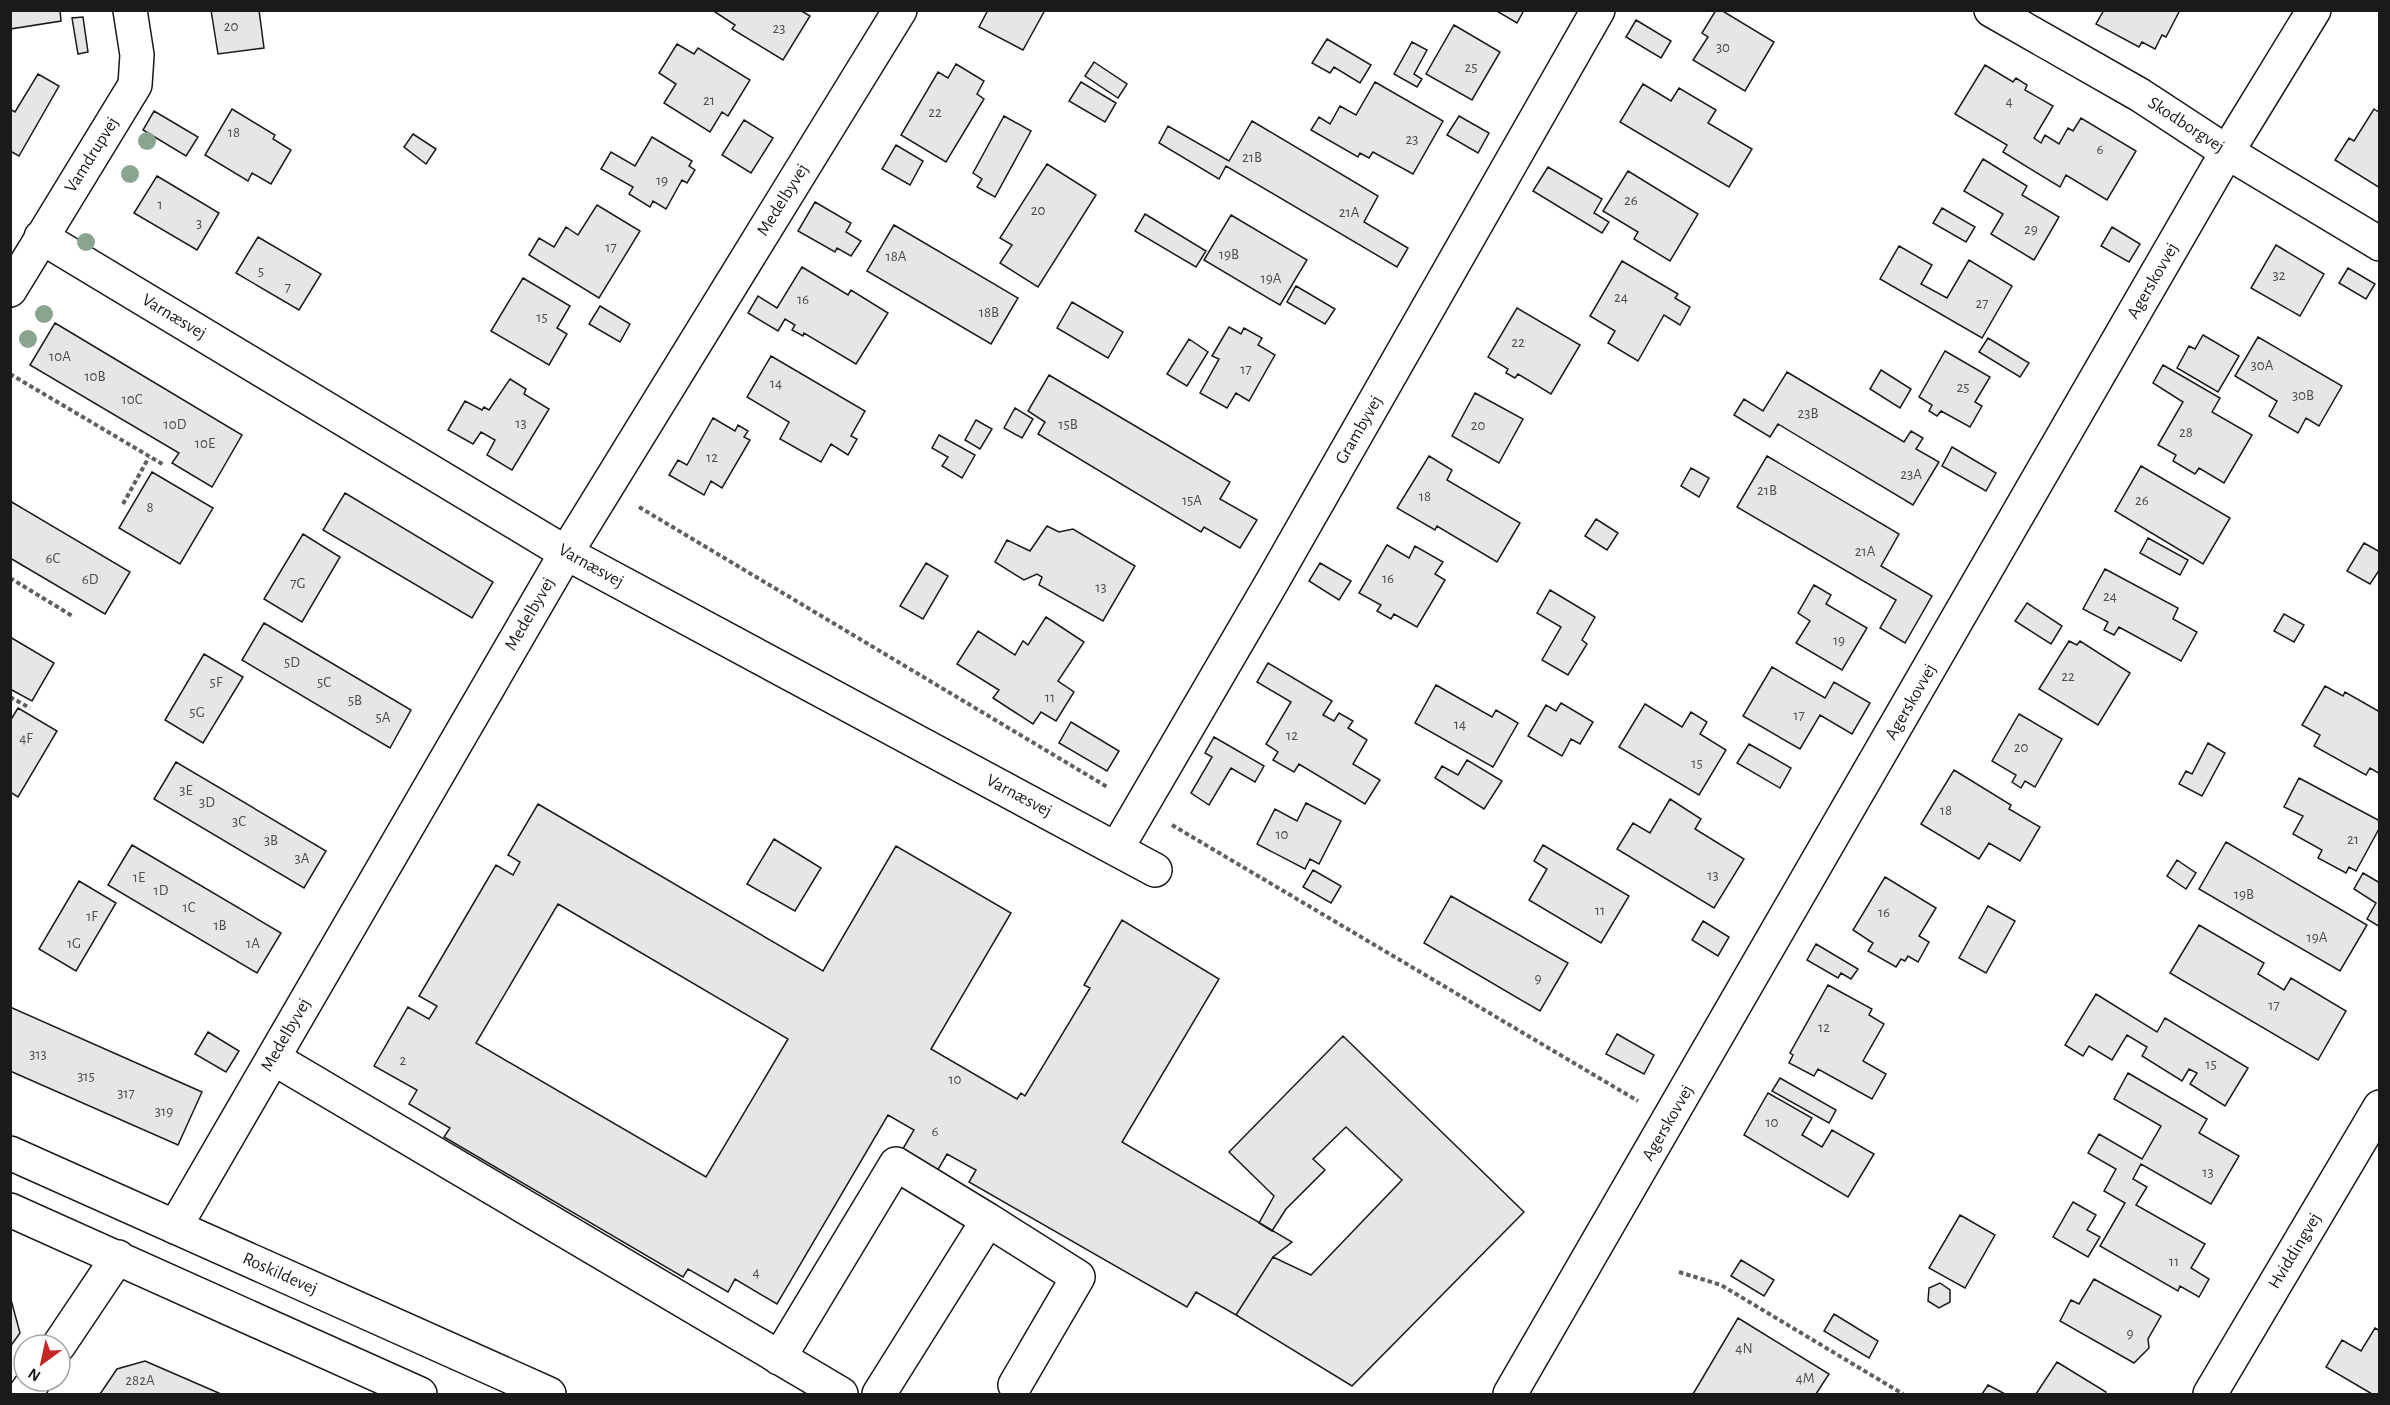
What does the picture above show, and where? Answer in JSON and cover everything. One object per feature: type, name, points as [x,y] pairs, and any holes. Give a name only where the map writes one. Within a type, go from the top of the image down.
[{"type":"street","name":"Vamdrupvej","points":[[10,290],[135,85],[137,55],[130,10]]},
{"type":"street","name":"Medelbyvej","points":[[175,1227],[566,553],[900,10]]},
{"type":"street","name":"Grambyvej","points":[[1117,848],[1598,10]]},
{"type":"street","name":"Skodborgvej","points":[[1991,10],[2140,95],[2227,152],[2379,244]]},
{"type":"street","name":"Agerskovvej","points":[[1510,1395],[2227,152],[2314,10]]},
{"type":"street","name":"Varnæsvej","points":[[41,237],[566,553],[1155,870]]},
{"type":"street","points":[[273,1058],[841,1395]]},
{"type":"street","name":"Hviddingvej","points":[[2210,1395],[2379,1107]]},
{"type":"street","name":"Roskildevej","points":[[10,1153],[549,1395]]},
{"type":"street","points":[[779,1358],[897,1164],[1078,1278],[1015,1385]]},
{"type":"street","points":[[10,1210],[420,1395]]},
{"type":"street","points":[[879,1395],[988,1220]]},
{"type":"street","points":[[67,1333],[118,1257]]},
{"type":"path","points":[[10,374],[164,465]]},
{"type":"path","points":[[123,504],[149,457]]},
{"type":"path","points":[[10,578],[74,616]]},
{"type":"path","points":[[10,697],[30,708]]},
{"type":"path","points":[[1679,1272],[1721,1285],[1903,1395]]},
{"type":"building","points":[[10,10],[60,10],[61,21],[10,29]]},
{"type":"building","points":[[211,10],[259,10],[264,48],[218,54]]},
{"type":"building","points":[[712,10],[800,10],[810,16],[783,60],[732,29],[735,25]]},
{"type":"building","points":[[988,10],[1045,10],[1023,50],[979,27]]},
{"type":"building","points":[[1495,10],[1524,10],[1517,23]]},
{"type":"building","points":[[1716,10],[1721,10],[1774,42],[1745,91],[1693,60],[1708,37],[1702,33]]},
{"type":"building","points":[[2104,10],[2180,10],[2166,37],[2162,35],[2155,49],[2142,42],[2139,47],[2096,24]]},
{"type":"building","points":[[83,17],[88,52],[78,54],[72,18]]},
{"type":"building","points":[[1636,20],[1671,41],[1661,58],[1626,37]]},
{"type":"building","points":[[1454,25],[1500,52],[1472,100],[1426,74]]},
{"type":"building","points":[[1327,39],[1371,65],[1360,83],[1334,67],[1330,73],[1312,63]]},
{"type":"building","points":[[1412,42],[1427,50],[1414,74],[1422,79],[1417,87],[1394,74]]},
{"type":"building","points":[[677,44],[694,54],[698,48],[750,80],[728,116],[722,112],[710,132],[664,103],[676,84],[659,73]]},
{"type":"building","points":[[1094,62],[1127,84],[1118,98],[1085,76]]},
{"type":"building","points":[[956,64],[984,81],[977,94],[984,99],[946,162],[901,135],[938,72],[948,78]]},
{"type":"building","points":[[1985,65],[2013,82],[2016,78],[2027,85],[2025,90],[2053,106],[2034,138],[2041,143],[2045,135],[2059,144],[2068,128],[2073,131],[2081,118],[2136,151],[2107,200],[2066,175],[2060,187],[2003,152],[2007,145],[1955,114]]},
{"type":"building","points":[[38,74],[59,86],[19,156],[10,151],[10,109],[15,112]]},
{"type":"building","points":[[1081,82],[1116,103],[1105,122],[1069,101]]},
{"type":"building","points":[[1375,82],[1443,121],[1413,174],[1373,152],[1369,158],[1360,153],[1358,157],[1311,130],[1319,117],[1330,124],[1340,106],[1356,115]]},
{"type":"building","points":[[1643,84],[1671,101],[1679,88],[1716,110],[1708,123],[1752,149],[1729,187],[1620,122]]},
{"type":"building","points":[[232,109],[275,135],[273,139],[291,150],[271,184],[252,173],[248,181],[205,155]]},
{"type":"building","points":[[2374,109],[2380,113],[2380,188],[2335,160],[2349,138],[2354,141]]},
{"type":"building","points":[[154,111],[198,137],[186,156],[143,130]]},
{"type":"building","points":[[1004,116],[1031,131],[995,197],[977,187],[982,179],[973,173]]},
{"type":"building","points":[[1459,116],[1489,133],[1478,153],[1447,135]]},
{"type":"building","points":[[744,120],[773,138],[751,173],[722,155]]},
{"type":"building","points":[[1252,121],[1378,196],[1364,222],[1408,248],[1397,267],[1226,166],[1219,179],[1159,143],[1168,126],[1229,161]]},
{"type":"building","points":[[413,134],[436,149],[426,164],[404,147]]},
{"type":"building","points":[[652,137],[692,161],[689,166],[695,170],[687,183],[682,180],[666,209],[653,201],[650,207],[629,194],[633,187],[601,169],[611,152],[635,166]]},
{"type":"building","points":[[896,145],[923,161],[910,185],[882,169]]},
{"type":"building","points":[[1983,159],[2027,186],[2022,195],[2059,217],[2034,260],[1991,234],[2003,214],[1964,191]]},
{"type":"building","points":[[1047,164],[1096,195],[1038,287],[1000,263],[1012,245],[1000,238]]},
{"type":"building","points":[[1548,167],[1602,199],[1594,213],[1609,222],[1602,233],[1533,191]]},
{"type":"building","points":[[1628,171],[1698,214],[1670,261],[1634,239],[1638,232],[1603,211]]},
{"type":"building","points":[[157,176],[219,213],[197,250],[134,213]]},
{"type":"building","points":[[815,202],[851,223],[846,232],[861,241],[851,256],[837,248],[835,252],[798,231]]},
{"type":"building","points":[[597,205],[640,231],[599,298],[529,255],[539,238],[554,247],[566,227],[578,235]]},
{"type":"building","points":[[1942,208],[1975,227],[1966,242],[1933,223]]},
{"type":"building","points":[[1145,214],[1206,251],[1196,267],[1135,231]]},
{"type":"building","points":[[1231,215],[1307,260],[1280,305],[1204,260]]},
{"type":"building","points":[[894,225],[1018,298],[991,344],[867,271]]},
{"type":"building","points":[[2112,227],[2140,244],[2129,262],[2101,246]]},
{"type":"building","points":[[258,237],[321,274],[299,310],[236,273]]},
{"type":"building","points":[[2276,245],[2324,274],[2300,316],[2251,288]]},
{"type":"building","points":[[1899,246],[1932,265],[1921,284],[1947,298],[1969,260],[2012,286],[1982,338],[1880,279]]},
{"type":"building","points":[[1622,261],[1678,294],[1675,298],[1690,307],[1680,325],[1664,315],[1638,361],[1608,343],[1615,331],[1590,316]]},
{"type":"building","points":[[802,267],[848,295],[851,290],[888,313],[856,364],[804,333],[803,336],[792,330],[795,325],[785,319],[778,331],[748,313],[758,296],[777,308]]},
{"type":"building","points":[[2348,268],[2375,284],[2366,299],[2339,283]]},
{"type":"building","points":[[523,278],[570,306],[557,328],[567,334],[549,365],[491,331]]},
{"type":"building","points":[[1296,286],[1335,309],[1325,324],[1287,302]]},
{"type":"building","points":[[1072,302],[1123,332],[1108,358],[1057,328]]},
{"type":"building","points":[[600,306],[630,324],[620,342],[589,324]]},
{"type":"building","points":[[1517,308],[1580,345],[1551,394],[1518,374],[1515,378],[1506,373],[1508,369],[1488,357]]},
{"type":"building","points":[[55,323],[242,435],[212,487],[172,463],[179,453],[30,365]]},
{"type":"building","points":[[1229,327],[1241,334],[1244,328],[1262,338],[1258,345],[1275,355],[1249,401],[1236,393],[1227,408],[1200,393],[1219,359],[1212,356]]},
{"type":"building","points":[[2203,335],[2239,356],[2218,392],[2177,368],[2189,346],[2195,349]]},
{"type":"building","points":[[2258,337],[2342,386],[2319,426],[2306,418],[2298,433],[2269,416],[2277,401],[2235,376]]},
{"type":"building","points":[[1988,338],[2029,363],[2020,377],[1979,352]]},
{"type":"building","points":[[1189,339],[1208,352],[1187,386],[1167,374]]},
{"type":"building","points":[[1945,351],[1990,377],[1975,402],[1982,406],[1970,427],[1941,411],[1937,416],[1929,411],[1932,405],[1919,397]]},
{"type":"building","points":[[771,356],[865,411],[851,436],[857,439],[848,455],[831,444],[821,462],[780,439],[789,422],[747,397]]},
{"type":"building","points":[[2163,365],[2220,398],[2212,412],[2252,435],[2224,483],[2199,468],[2195,474],[2173,461],[2176,455],[2158,445],[2183,402],[2153,383]]},
{"type":"building","points":[[1881,370],[1911,389],[1900,408],[1870,389]]},
{"type":"building","points":[[1787,372],[1904,442],[1911,431],[1923,438],[1916,449],[1939,462],[1913,505],[1778,424],[1770,437],[1734,415],[1744,399],[1763,411]]},
{"type":"building","points":[[1049,375],[1230,482],[1220,499],[1257,520],[1240,548],[1204,527],[1201,532],[1038,434],[1045,422],[1028,411]]},
{"type":"building","points":[[510,379],[526,389],[524,394],[549,409],[512,470],[487,455],[495,440],[481,432],[473,444],[448,430],[465,401],[482,410],[484,407],[489,410]]},
{"type":"building","points":[[1475,393],[1523,419],[1499,463],[1452,436]]},
{"type":"building","points":[[1015,408],[1033,419],[1022,438],[1004,428]]},
{"type":"building","points":[[713,418],[735,431],[738,425],[748,431],[744,437],[750,440],[722,488],[711,481],[704,495],[669,475],[678,460],[687,465]]},
{"type":"building","points":[[976,420],[992,429],[980,449],[965,440]]},
{"type":"building","points":[[939,435],[975,455],[962,478],[942,466],[948,457],[932,448]]},
{"type":"building","points":[[1952,447],[1996,473],[1986,491],[1942,466]]},
{"type":"building","points":[[1429,456],[1452,470],[1447,480],[1520,523],[1497,562],[1437,526],[1435,530],[1397,508]]},
{"type":"building","points":[[1767,456],[1899,534],[1881,566],[1932,596],[1905,643],[1880,628],[1896,600],[1737,507]]},
{"type":"building","points":[[2141,466],[2230,518],[2203,564],[2115,511]]},
{"type":"building","points":[[1691,468],[1709,478],[1699,497],[1681,486]]},
{"type":"building","points":[[152,472],[213,508],[180,564],[119,528]]},
{"type":"building","points":[[345,493],[493,582],[472,618],[323,530]]},
{"type":"building","points":[[10,501],[130,572],[105,614],[10,558]]},
{"type":"building","points":[[1596,519],[1618,533],[1607,550],[1585,536]]},
{"type":"building","points":[[1047,526],[1059,532],[1073,529],[1135,566],[1103,621],[1039,585],[1042,577],[1037,574],[1024,580],[995,562],[1007,540],[1030,551]]},
{"type":"building","points":[[303,534],[340,557],[302,622],[264,599]]},
{"type":"building","points":[[2148,538],[2188,560],[2180,575],[2140,553]]},
{"type":"building","points":[[2364,543],[2380,552],[2380,569],[2370,584],[2347,571]]},
{"type":"building","points":[[1387,545],[1409,558],[1415,546],[1443,562],[1435,574],[1445,580],[1417,627],[1394,614],[1391,619],[1377,611],[1381,605],[1359,593]]},
{"type":"building","points":[[926,563],[948,576],[923,619],[900,606]]},
{"type":"building","points":[[1320,563],[1351,581],[1339,600],[1309,581]]},
{"type":"building","points":[[2105,569],[2178,608],[2173,619],[2197,632],[2181,661],[2119,627],[2114,635],[2104,630],[2108,622],[2083,609]]},
{"type":"building","points":[[1814,585],[1831,595],[1826,604],[1867,628],[1842,670],[1796,643],[1810,621],[1798,613]]},
{"type":"building","points":[[1550,590],[1595,617],[1582,640],[1587,644],[1568,675],[1542,660],[1561,627],[1537,613]]},
{"type":"building","points":[[2027,603],[2062,626],[2051,644],[2015,621]]},
{"type":"building","points":[[2284,614],[2304,625],[2294,642],[2274,631]]},
{"type":"building","points":[[1046,617],[1084,642],[1058,681],[1074,692],[1056,721],[1041,712],[1033,724],[993,698],[999,690],[957,664],[978,631],[1015,655],[1023,641],[1028,645]]},
{"type":"building","points":[[264,623],[411,710],[390,748],[242,660]]},
{"type":"building","points":[[10,637],[54,663],[32,701],[10,689]]},
{"type":"building","points":[[2069,641],[2077,645],[2080,641],[2130,673],[2098,725],[2039,689]]},
{"type":"building","points":[[204,654],[243,677],[203,743],[165,720]]},
{"type":"building","points":[[1268,663],[1332,701],[1323,715],[1334,721],[1339,713],[1353,721],[1348,728],[1367,740],[1353,764],[1380,780],[1365,804],[1299,764],[1294,772],[1273,760],[1278,752],[1266,744],[1291,702],[1257,682]]},
{"type":"building","points":[[1772,667],[1825,698],[1834,682],[1870,703],[1852,734],[1820,715],[1800,749],[1743,716]]},
{"type":"building","points":[[1436,685],[1492,717],[1496,710],[1518,723],[1493,767],[1415,723]]},
{"type":"building","points":[[2325,686],[2343,696],[2345,692],[2380,712],[2380,774],[2370,768],[2366,775],[2314,746],[2320,735],[2302,725]]},
{"type":"building","points":[[1561,703],[1593,722],[1580,744],[1571,739],[1562,756],[1528,736],[1546,705],[1556,711]]},
{"type":"building","points":[[1645,704],[1682,727],[1691,712],[1707,722],[1700,734],[1726,750],[1699,795],[1619,747]]},
{"type":"building","points":[[18,708],[57,731],[18,797],[10,792],[10,721]]},
{"type":"building","points":[[2019,714],[2062,739],[2035,787],[2025,781],[2021,788],[2012,782],[2016,775],[1992,761]]},
{"type":"building","points":[[1071,722],[1119,751],[1107,771],[1059,743]]},
{"type":"building","points":[[1214,737],[1264,766],[1255,782],[1231,768],[1209,805],[1191,793],[1212,757],[1205,753]]},
{"type":"building","points":[[2208,743],[2225,753],[2202,796],[2179,784],[2186,771],[2192,774]]},
{"type":"building","points":[[1749,744],[1791,768],[1780,788],[1737,763]]},
{"type":"building","points":[[1467,760],[1502,781],[1484,809],[1435,778],[1442,766],[1458,775]]},
{"type":"building","points":[[176,762],[326,851],[304,888],[154,799]]},
{"type":"building","points":[[1954,770],[2011,805],[2009,809],[2040,827],[2020,861],[1989,843],[1979,859],[1921,824]]},
{"type":"building","points":[[2299,778],[2380,821],[2380,827],[2356,871],[2349,867],[2346,873],[2318,858],[2322,850],[2293,834],[2303,816],[2284,807]]},
{"type":"building","points":[[1670,799],[1701,819],[1695,829],[1744,859],[1714,908],[1617,849],[1633,823],[1650,833]]},
{"type":"building","points":[[1306,803],[1341,821],[1319,864],[1310,859],[1305,869],[1257,844],[1275,809],[1297,821]]},
{"type":"building","points":[[538,804],[823,971],[896,846],[1011,913],[931,1049],[1017,1099],[1021,1093],[1025,1096],[1090,988],[1084,985],[1122,920],[1219,979],[1122,1142],[1292,1242],[1273,1257],[1236,1315],[1196,1292],[1187,1307],[969,1182],[976,1170],[947,1154],[936,1173],[901,1152],[914,1130],[888,1115],[777,1304],[735,1279],[728,1292],[688,1269],[683,1277],[444,1137],[450,1128],[409,1104],[417,1090],[374,1066],[408,1007],[429,1019],[437,1006],[419,996],[496,865],[513,875],[520,862],[508,855]],"holes":[[[558,904],[788,1039],[706,1177],[476,1043]]]},
{"type":"building","points":[[774,839],[821,868],[795,911],[747,884]]},
{"type":"building","points":[[2226,842],[2367,925],[2340,971],[2199,889]]},
{"type":"building","points":[[132,845],[281,933],[257,973],[108,885]]},
{"type":"building","points":[[1543,845],[1629,896],[1601,943],[1529,900],[1547,869],[1534,861]]},
{"type":"building","points":[[2177,860],[2196,873],[2186,889],[2167,876]]},
{"type":"building","points":[[1313,870],[1341,886],[1331,903],[1303,887]]},
{"type":"building","points":[[2363,873],[2380,883],[2380,927],[2367,919],[2376,903],[2354,889]]},
{"type":"building","points":[[1885,877],[1936,908],[1919,936],[1929,942],[1918,962],[1908,956],[1905,961],[1901,959],[1896,967],[1868,951],[1873,943],[1853,930]]},
{"type":"building","points":[[79,881],[116,903],[76,971],[39,949]]},
{"type":"building","points":[[1451,896],[1568,963],[1540,1011],[1424,943]]},
{"type":"building","points":[[1988,906],[2015,921],[1986,973],[1959,958]]},
{"type":"building","points":[[1703,921],[1729,937],[1718,956],[1692,940]]},
{"type":"building","points":[[2199,925],[2264,963],[2258,974],[2284,990],[2291,978],[2346,1011],[2318,1060],[2170,973]]},
{"type":"building","points":[[1816,944],[1858,969],[1851,979],[1841,973],[1838,978],[1807,960]]},
{"type":"building","points":[[1828,985],[1872,1009],[1869,1015],[1884,1024],[1863,1061],[1886,1074],[1872,1099],[1818,1069],[1814,1076],[1789,1063],[1793,1055],[1790,1053]]},
{"type":"building","points":[[2096,994],[2157,1032],[2165,1018],[2248,1068],[2225,1106],[2190,1084],[2197,1073],[2189,1069],[2182,1081],[2142,1056],[2147,1047],[2127,1035],[2112,1060],[2089,1046],[2083,1056],[2065,1045]]},
{"type":"building","points":[[10,1007],[202,1092],[178,1145],[10,1071]]},
{"type":"building","points":[[208,1032],[239,1051],[226,1072],[195,1054]]},
{"type":"building","points":[[1617,1034],[1654,1055],[1644,1074],[1606,1054]]},
{"type":"building","points":[[1343,1036],[1524,1212],[1352,1386],[1236,1315],[1273,1257],[1311,1275],[1402,1180],[1346,1127],[1313,1159],[1325,1170],[1286,1209],[1272,1231],[1259,1223],[1274,1196],[1229,1152]]},
{"type":"building","points":[[2128,1073],[2207,1119],[2199,1133],[2239,1156],[2211,1204],[2141,1164],[2133,1179],[2147,1187],[2136,1205],[2205,1244],[2191,1268],[2209,1279],[2199,1297],[2180,1286],[2178,1291],[2100,1246],[2125,1203],[2104,1191],[2116,1169],[2088,1153],[2099,1134],[2142,1159],[2161,1126],[2114,1099]]},
{"type":"building","points":[[1780,1078],[1836,1110],[1829,1123],[1772,1091]]},
{"type":"building","points":[[1768,1093],[1812,1118],[1802,1135],[1822,1147],[1832,1130],[1874,1154],[1848,1197],[1744,1135]]},
{"type":"building","points":[[2073,1202],[2096,1215],[2087,1230],[2100,1237],[2088,1257],[2053,1237]]},
{"type":"building","points":[[1960,1215],[1995,1235],[1965,1288],[1929,1268]]},
{"type":"building","points":[[1741,1260],[1774,1280],[1764,1296],[1731,1276]]},
{"type":"building","points":[[2094,1279],[2161,1316],[2148,1339],[2149,1348],[2134,1363],[2060,1321],[2071,1300],[2079,1304]]},
{"type":"building","points":[[1940,1283],[1950,1290],[1950,1302],[1939,1308],[1928,1301],[1929,1288]]},
{"type":"building","points":[[10,1296],[20,1333],[12,1333],[10,1347]]},
{"type":"building","points":[[1834,1314],[1878,1341],[1869,1358],[1824,1331]]},
{"type":"building","points":[[1738,1318],[1829,1374],[1816,1394],[1693,1394]]},
{"type":"building","points":[[2375,1328],[2380,1331],[2380,1394],[2372,1394],[2326,1367],[2342,1340],[2361,1351]]},
{"type":"building","points":[[145,1361],[221,1394],[100,1394],[117,1369]]},
{"type":"building","points":[[2057,1362],[2106,1392],[2105,1394],[2036,1394]]},
{"type":"building","points":[[1988,1385],[2005,1394],[1982,1394]]}]
